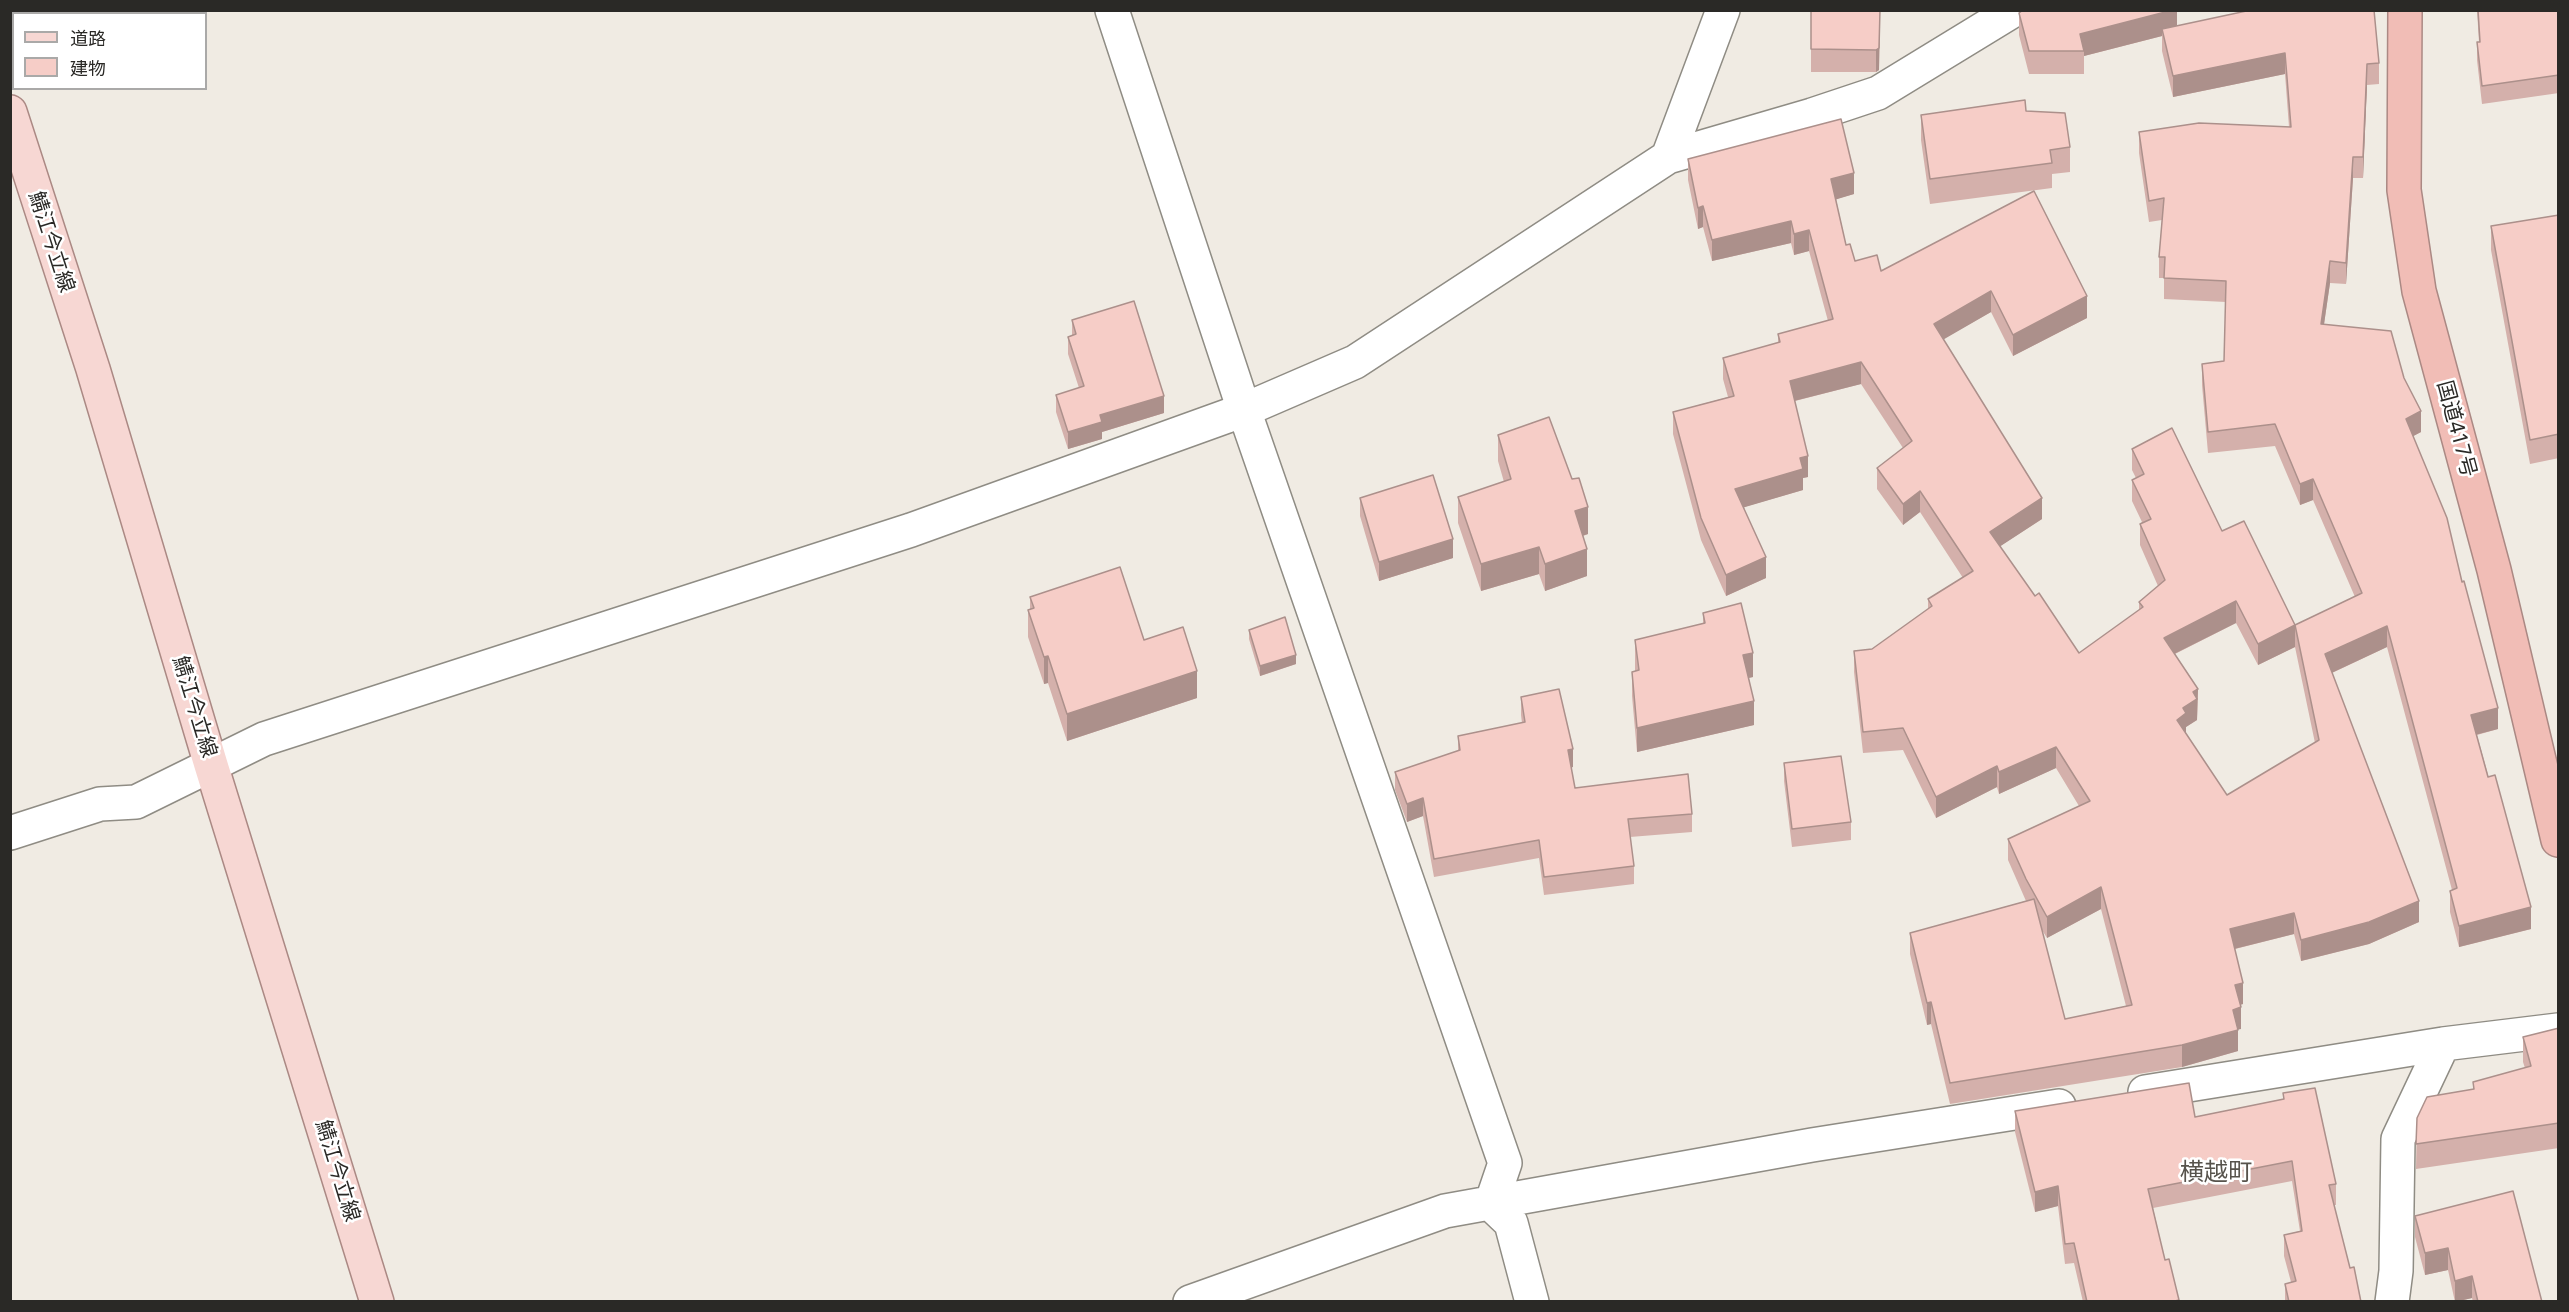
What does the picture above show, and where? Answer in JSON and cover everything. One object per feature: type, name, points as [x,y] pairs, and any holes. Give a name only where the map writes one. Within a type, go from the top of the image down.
[{"type":"highway","name":"国道417号","points":[[2405,10],[2404,190],[2419,291],[2494,570],[2559,840]]},
{"type":"main road","name":"鯖江今立線","points":[[10,112],[93,369],[211,765],[377,1302]]},
{"type":"street","points":[[1112,10],[1244,410],[1505,1163],[1491,1204]]},
{"type":"street","points":[[1668,158],[1723,10]]},
{"type":"street","points":[[10,833],[100,804],[136,802],[264,740],[911,530],[1244,410],[1355,362],[1668,158],[1878,93],[2014,10]]},
{"type":"street","points":[[1190,1302],[1445,1211],[1812,1145],[2444,1044],[2559,1030]]},
{"type":"street","points":[[2392,1302],[2396,1271],[2398,1139],[2444,1044]]},
{"type":"street","points":[[1491,1204],[1511,1223],[1532,1302]]},
{"type":"building","points":[[1811,10],[1880,10],[1879,48],[1876,50],[1811,49]]},
{"type":"building","points":[[2023,10],[2173,10],[2080,34],[2084,51],[2029,51],[2019,13]]},
{"type":"building","points":[[2251,10],[2374,10],[2379,63],[2367,64],[2363,157],[2353,157],[2346,263],[2330,261],[2321,324],[2391,331],[2404,378],[2421,411],[2406,419],[2447,518],[2462,582],[2464,581],[2498,708],[2471,715],[2488,777],[2495,775],[2531,907],[2459,926],[2450,891],[2457,888],[2387,626],[2325,654],[2419,901],[2369,922],[2301,940],[2294,913],[2230,929],[2243,983],[2235,985],[2241,1007],[2233,1010],[2238,1030],[2182,1045],[1950,1083],[1931,1002],[1927,1003],[1910,933],[2034,899],[2065,1019],[2132,1005],[2101,887],[2047,917],[2008,839],[2090,801],[2056,747],[1999,772],[1997,766],[1936,797],[1903,728],[1863,732],[1854,651],[1872,649],[1932,606],[1928,599],[1973,571],[1920,491],[1903,504],[1877,468],[1912,441],[1861,362],[1790,381],[1808,456],[1800,458],[1803,469],[1735,489],[1766,557],[1726,575],[1701,518],[1673,412],[1734,396],[1723,358],[1780,342],[1778,334],[1833,319],[1809,230],[1794,234],[1791,221],[1712,240],[1703,206],[1698,208],[1688,159],[1841,119],[1854,173],[1831,179],[1846,245],[1850,244],[1855,261],[1877,255],[1881,271],[2034,191],[2087,296],[2013,335],[1991,291],[1934,324],[2042,498],[1990,532],[2035,596],[2039,593],[2079,653],[2143,607],[2139,602],[2165,580],[2140,524],[2151,519],[2132,480],[2144,474],[2132,449],[2172,428],[2222,531],[2244,521],[2295,625],[2362,593],[2313,479],[2300,484],[2275,424],[2208,432],[2202,364],[2224,361],[2226,281],[2164,278],[2165,257],[2159,257],[2164,198],[2149,201],[2139,132],[2199,123],[2291,127],[2285,53],[2173,76],[2162,29]],"holes":[[[2236,601],[2258,644],[2295,625],[2319,740],[2227,795],[2177,720],[2186,713],[2183,708],[2197,699],[2193,692],[2198,689],[2164,638]]]},
{"type":"building","points":[[2478,10],[2559,10],[2559,75],[2482,86],[2477,42],[2480,42]]},
{"type":"building","points":[[2025,100],[2026,111],[2065,113],[2070,147],[2050,150],[2052,163],[1930,179],[1921,115]]},
{"type":"building","points":[[2559,215],[2559,434],[2530,440],[2491,226]]},
{"type":"building","points":[[1134,301],[1164,396],[1100,415],[1102,422],[1068,432],[1056,395],[1084,386],[1068,337],[1076,334],[1072,320]]},
{"type":"building","points":[[1549,417],[1572,479],[1579,478],[1588,507],[1575,511],[1587,549],[1545,564],[1539,547],[1481,564],[1458,497],[1511,479],[1498,435]]},
{"type":"building","points":[[1433,475],[1453,539],[1379,562],[1360,498]]},
{"type":"building","points":[[1120,567],[1144,640],[1183,627],[1197,671],[1067,714],[1048,656],[1044,657],[1028,610],[1034,608],[1030,597]]},
{"type":"building","points":[[1741,603],[1753,653],[1743,655],[1754,701],[1637,728],[1632,672],[1639,670],[1635,640],[1705,623],[1703,613]]},
{"type":"building","points":[[1285,617],[1296,655],[1260,666],[1249,630]]},
{"type":"building","points":[[1559,689],[1573,749],[1568,750],[1575,788],[1688,774],[1692,814],[1628,819],[1634,866],[1544,877],[1539,840],[1434,859],[1423,798],[1407,804],[1395,772],[1460,750],[1458,736],[1525,722],[1521,697]]},
{"type":"building","points":[[1841,756],[1851,822],[1792,829],[1784,763]]},
{"type":"building","points":[[2559,1028],[2559,1123],[2416,1144],[2417,1118],[2427,1097],[2474,1089],[2473,1082],[2531,1066],[2523,1037]]},
{"type":"building","points":[[2189,1083],[2195,1117],[2284,1099],[2283,1093],[2315,1088],[2336,1184],[2329,1185],[2350,1268],[2354,1267],[2361,1302],[2289,1302],[2285,1284],[2296,1281],[2284,1235],[2302,1231],[2292,1161],[2148,1189],[2165,1260],[2169,1259],[2179,1300],[2171,1302],[2087,1302],[2074,1243],[2065,1244],[2058,1186],[2035,1192],[2015,1111]]},
{"type":"building","points":[[2513,1191],[2542,1302],[2478,1302],[2472,1276],[2455,1281],[2448,1248],[2425,1253],[2415,1216]]},
{"type":"district","name":"横越町","points":[[2216,1173]]}]
